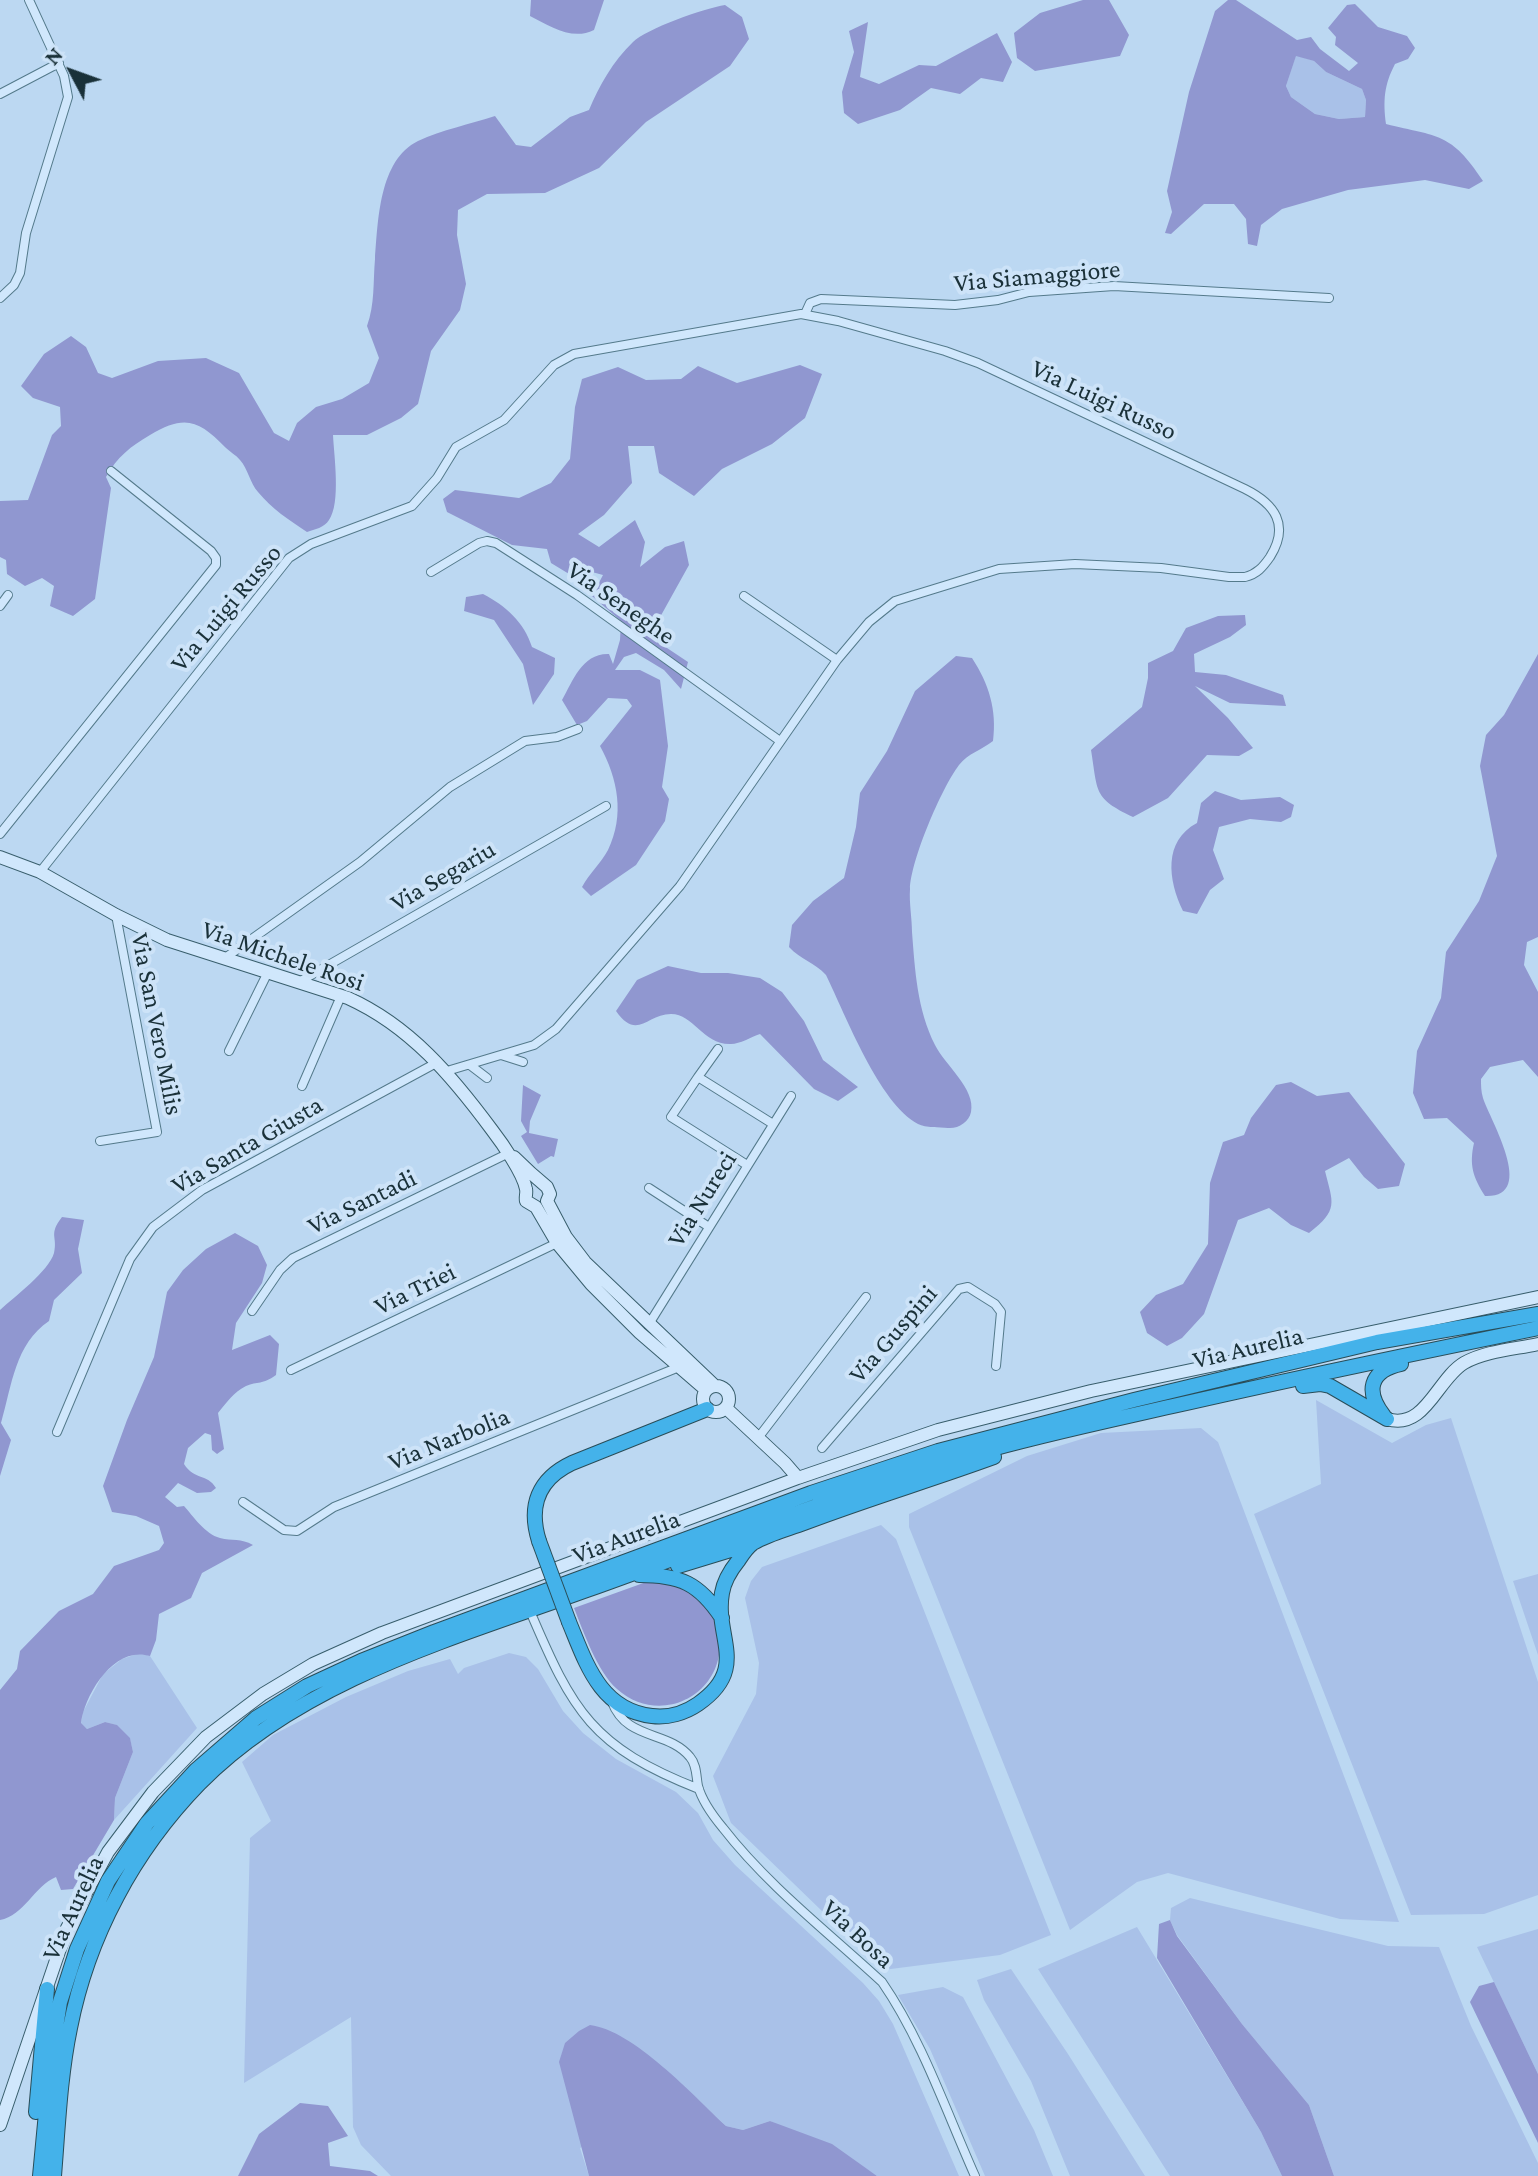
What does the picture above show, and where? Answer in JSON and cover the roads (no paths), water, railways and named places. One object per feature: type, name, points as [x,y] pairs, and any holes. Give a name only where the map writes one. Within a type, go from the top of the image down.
[{"type":"highway","name":"Via Aurelia","points":[[40,2176],[60,2002],[77,1949],[108,1881],[147,1823],[196,1770],[256,1718],[307,1686],[434,1632],[811,1493],[938,1451],[1377,1342],[1538,1314]]},
{"type":"highway","name":"Via Aurelia","points":[[54,2176],[69,2033],[87,1963],[123,1886],[153,1840],[216,1768],[244,1745],[315,1699],[361,1675],[530,1611],[804,1511],[988,1450],[1219,1395],[1538,1328]]},
{"type":"highway","points":[[1387,1419],[1373,1397],[1373,1385],[1378,1374],[1390,1367],[1442,1355],[1469,1342]]},
{"type":"highway","points":[[1219,1395],[1324,1384],[1387,1419]]},
{"type":"highway","points":[[707,1409],[555,1472],[534,1503],[533,1518],[539,1541],[569,1622],[590,1673],[610,1698],[638,1713],[656,1717],[684,1711],[700,1702],[718,1684],[726,1666],[728,1649],[722,1618],[724,1585],[752,1543]]},
{"type":"highway","points":[[631,1575],[685,1564],[752,1543],[844,1508],[1101,1422]]},
{"type":"highway","points":[[631,1575],[668,1576],[684,1581],[710,1601],[722,1618]]},
{"type":"highway","points":[[31,2176],[47,1989]]},
{"type":"street","points":[[0,298],[19,278],[26,233],[67,101],[66,82],[59,63],[30,1]]},
{"type":"street","points":[[0,94],[59,63]]},
{"type":"street","name":"Via Siamaggiore","points":[[805,314],[810,303],[821,299],[955,305],[988,302],[1029,292],[1102,286],[1329,298]]},
{"type":"street","name":"Via Luigi Russo","points":[[40,872],[289,558],[311,544],[412,506],[437,478],[456,447],[504,420],[557,362],[579,352],[788,314],[805,314],[930,346],[978,363],[1253,493],[1271,507],[1279,532],[1276,545],[1264,565],[1245,577],[1161,568],[1075,564],[1012,567],[974,575],[890,604],[864,626],[837,660],[672,896],[566,1018],[538,1043],[470,1065],[443,1067]]},
{"type":"street","points":[[0,834],[216,565],[211,551],[111,471]]},
{"type":"street","name":"Via Seneghe","points":[[431,572],[481,542],[496,543],[577,595],[780,741]]},
{"type":"street","points":[[0,606],[8,595]]},
{"type":"street","points":[[744,596],[837,660]]},
{"type":"street","points":[[225,958],[360,862],[450,787],[525,741],[557,737],[578,729]]},
{"type":"street","name":"Via Segariu","points":[[299,982],[606,806]]},
{"type":"street","name":"Via Michele Rosi","points":[[0,857],[40,872],[167,940],[341,996],[387,1021],[443,1067],[509,1153],[538,1182],[545,1185],[549,1191],[542,1204],[557,1243],[577,1270],[679,1367],[711,1388]]},
{"type":"street","name":"Via San Vero Milis","points":[[100,1141],[157,1132],[116,915]]},
{"type":"street","points":[[229,1051],[268,972]]},
{"type":"street","points":[[302,1086],[341,996]]},
{"type":"street","points":[[718,1049],[671,1117],[747,1165]]},
{"type":"street","points":[[501,1055],[523,1062]]},
{"type":"street","points":[[470,1065],[487,1078]]},
{"type":"street","name":"Via Santa Giusta","points":[[57,1432],[130,1259],[153,1227],[209,1186],[443,1067]]},
{"type":"street","points":[[698,1077],[773,1124]]},
{"type":"street","name":"Via Nureci","points":[[649,1324],[791,1096]]},
{"type":"street","name":"Via Michele Rosi","points":[[509,1153],[526,1189],[526,1201],[542,1204],[585,1262],[711,1388]]},
{"type":"street","name":"Via Santadi","points":[[252,1311],[278,1272],[293,1258],[509,1153]]},
{"type":"street","points":[[526,1189],[538,1182]]},
{"type":"street","points":[[649,1188],[709,1227]]},
{"type":"street","name":"Via Triei","points":[[291,1370],[557,1243]]},
{"type":"street","name":"Via Guspini","points":[[822,1448],[959,1289],[968,1287],[995,1304],[1001,1312],[996,1366]]},
{"type":"street","points":[[758,1438],[866,1297]]},
{"type":"street","points":[[0,2125],[60,1948],[76,1908],[100,1864],[153,1792],[195,1748],[263,1694],[313,1664],[348,1647],[879,1448],[1022,1407],[1538,1297]]},
{"type":"street","points":[[1387,1419],[1402,1422],[1415,1416],[1451,1373],[1467,1361],[1538,1344]]},
{"type":"street","name":"Via Narbolia","points":[[243,1502],[284,1530],[296,1532],[334,1507],[679,1367]]},
{"type":"street","points":[[711,1388],[723,1388],[729,1395],[726,1408],[715,1412],[707,1409],[703,1398],[711,1388]]},
{"type":"street","points":[[726,1408],[798,1478]]},
{"type":"street","points":[[530,1611],[563,1683],[589,1723],[618,1748],[647,1766],[699,1789]]},
{"type":"street","name":"Via Bosa","points":[[610,1698],[618,1716],[627,1724],[688,1755],[695,1767],[699,1789],[724,1829],[757,1867],[882,1982],[926,2065],[975,2176]]}]
